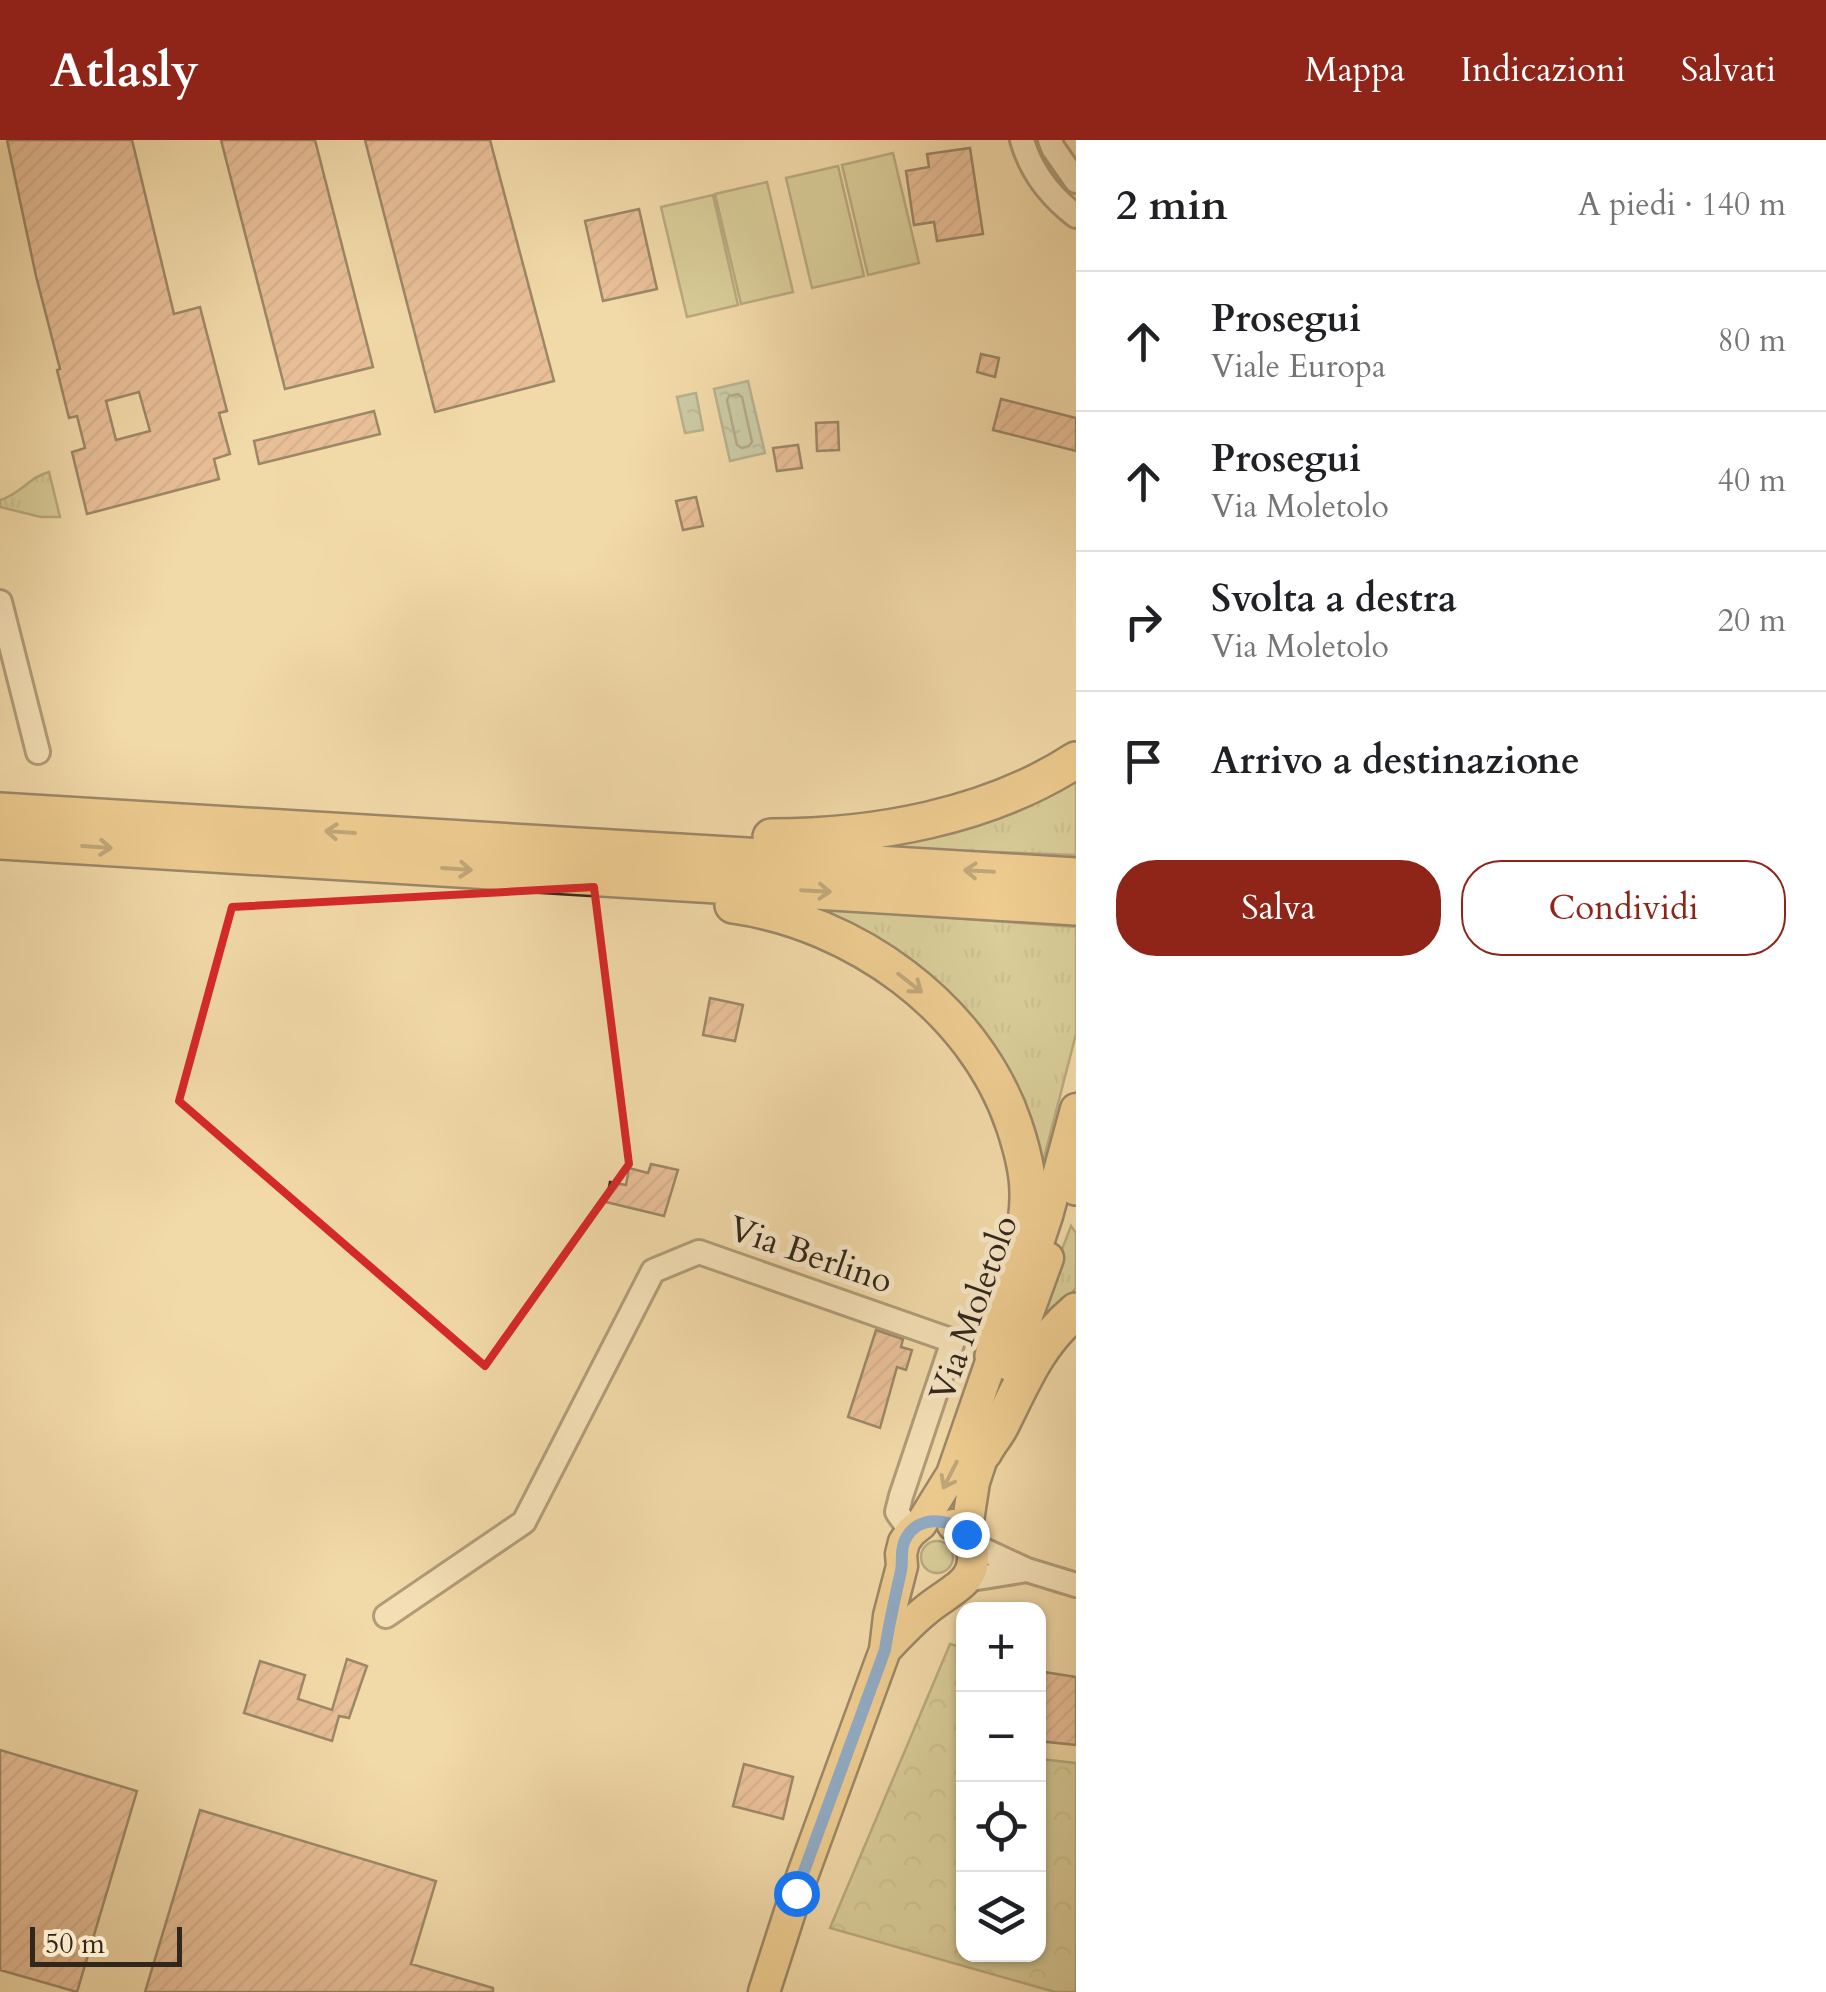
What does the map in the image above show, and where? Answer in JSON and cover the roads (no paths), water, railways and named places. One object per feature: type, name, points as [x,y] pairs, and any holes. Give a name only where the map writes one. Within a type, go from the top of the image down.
[{"type":"highway","points":[[400,835],[487,824],[761,838],[862,832],[977,805],[1036,782],[1076,760]]},
{"type":"highway","points":[[0,811],[1068,875]]},
{"type":"highway","points":[[0,841],[1076,907]]},
{"type":"highway","points":[[520,873],[606,895],[730,904],[797,919],[874,958],[936,1006],[976,1052],[1001,1092],[1018,1137],[1028,1190],[1022,1248],[993,1356]]},
{"type":"highway","points":[[1015,903],[1076,918]]},
{"type":"highway","points":[[1076,1152],[1076,1186]]},
{"type":"highway","points":[[984,1452],[1030,1364],[1076,1311]]},
{"type":"main road","name":"Via Moletolo","points":[[885,1650],[904,1542],[952,1474],[993,1356],[1008,1330],[1038,1246],[1076,1109]]},
{"type":"main road","name":"Via Moletolo","points":[[957,1585],[971,1569],[973,1556],[968,1539],[974,1482],[989,1426],[1032,1298],[1076,1186]]},
{"type":"main road","points":[[916,1528],[933,1520],[946,1521],[968,1539]]},
{"type":"main road","points":[[902,1566],[916,1586],[936,1593],[957,1585]]},
{"type":"main road","points":[[764,1992],[885,1650],[957,1585]]},
{"type":"street","points":[[1022,140],[1046,188],[1076,216]]},
{"type":"street","points":[[1050,140],[1076,181]]},
{"type":"street","points":[[0,602],[38,752]]},
{"type":"street","name":"Via Berlino","points":[[386,1616],[524,1522],[653,1271],[699,1252],[954,1342],[901,1496],[898,1512],[916,1528]]},
{"type":"street","points":[[968,1539],[1027,1570],[1076,1585]]},
{"type":"street","points":[[957,1585],[1027,1570]]},
{"type":"water","points":[[748,381],[765,453],[730,461],[714,389]]},
{"type":"water","points":[[696,393],[703,430],[685,433],[677,397]]}]
